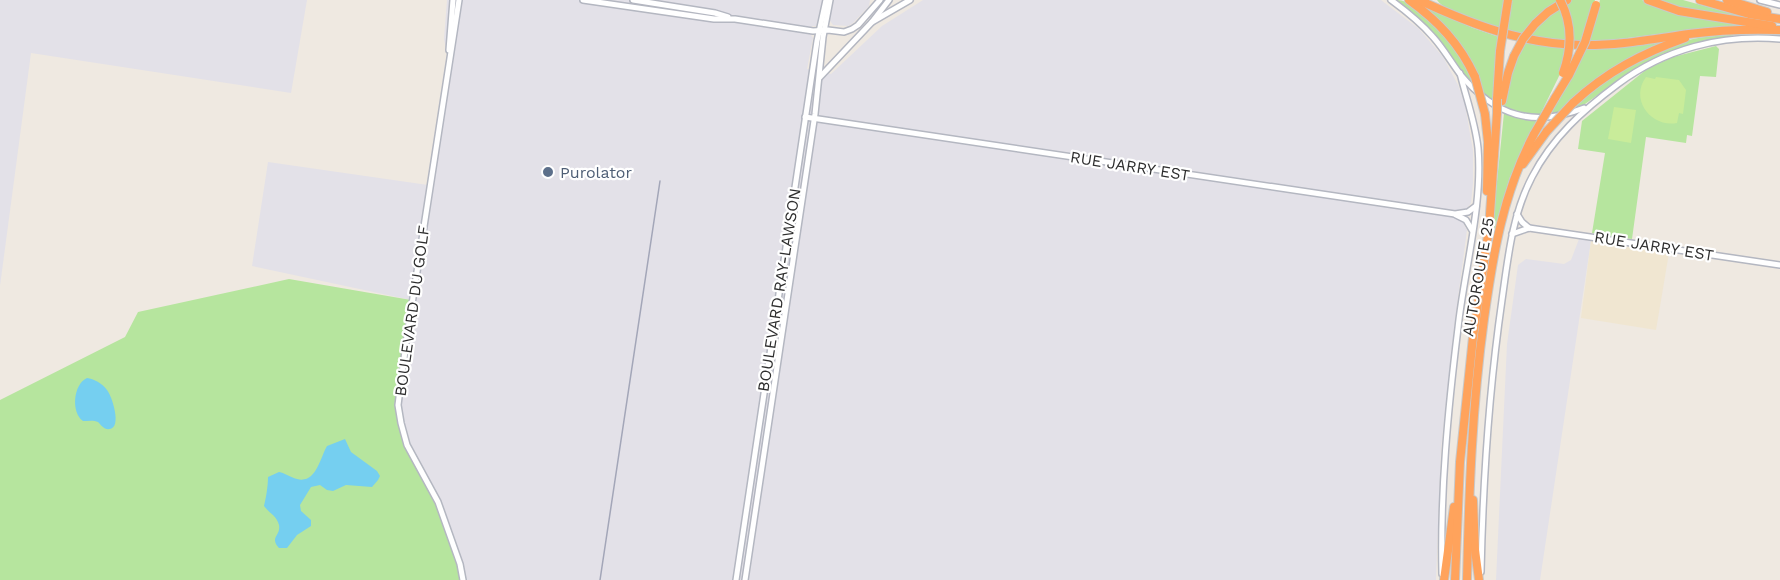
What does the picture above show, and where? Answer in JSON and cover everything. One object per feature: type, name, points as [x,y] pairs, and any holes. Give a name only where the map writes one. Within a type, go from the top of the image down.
[{"type":"highway","points":[[1409,0],[1432,17],[1451,38],[1464,56],[1482,97],[1488,142],[1488,237]]},
{"type":"highway","points":[[1419,0],[1490,30],[1516,38],[1548,43],[1612,44],[1702,32],[1780,29]]},
{"type":"highway","name":"AUTOROUTE 25","points":[[1455,580],[1458,482],[1473,338],[1488,237],[1496,125],[1500,100],[1500,51],[1508,0]]},
{"type":"highway","points":[[1555,98],[1570,46],[1568,21],[1560,0]]},
{"type":"highway","points":[[1500,100],[1514,56],[1523,39],[1545,15],[1567,0]]},
{"type":"highway","name":"AUTOROUTE 25","points":[[1467,580],[1470,469],[1480,347],[1500,223],[1518,170],[1534,135],[1583,46],[1597,0]]},
{"type":"highway","points":[[1700,0],[1744,13],[1780,18]]},
{"type":"highway","points":[[1727,0],[1780,18]]},
{"type":"highway","points":[[1649,1],[1686,12],[1780,29]]},
{"type":"highway","points":[[1518,170],[1547,131],[1573,103],[1600,80],[1654,49],[1702,32]]},
{"type":"highway","points":[[1470,469],[1475,513],[1475,550],[1480,580]]},
{"type":"highway","points":[[1443,580],[1447,570],[1450,524],[1458,482]]},
{"type":"street","name":"BOULEVARD DU GOLF","points":[[448,67],[453,0]]},
{"type":"street","name":"BOULEVARD DU GOLF","points":[[459,0],[406,343],[399,405],[407,445],[438,502],[463,580]]},
{"type":"street","points":[[583,0],[714,19],[844,32],[862,22],[880,0]]},
{"type":"street","points":[[633,0],[715,13],[735,20]]},
{"type":"street","name":"BOULEVARD RAY-LAWSON","points":[[745,580],[820,77],[822,30],[828,0]]},
{"type":"street","points":[[820,77],[872,22],[889,0]]},
{"type":"street","points":[[872,22],[910,0]]},
{"type":"street","points":[[1391,0],[1429,32],[1460,73],[1490,102],[1522,116],[1537,118],[1554,117],[1587,107]]},
{"type":"street","points":[[1760,0],[1780,5]]},
{"type":"street","name":"BOULEVARD RAY-LAWSON","points":[[736,580],[805,117],[817,41],[822,30]]},
{"type":"street","points":[[1480,580],[1492,376],[1512,234],[1530,180],[1545,155],[1587,107],[1635,72],[1671,53],[1700,45],[1729,40],[1780,39]]},
{"type":"street","points":[[1443,580],[1443,501],[1449,410],[1459,316],[1479,172],[1477,141],[1460,73]]},
{"type":"street","name":"RUE JARRY EST","points":[[805,117],[1455,214],[1468,212],[1476,206]]},
{"type":"street","points":[[796,179],[805,180]]},
{"type":"street","points":[[1455,214],[1466,220],[1472,230]]},
{"type":"street","points":[[1517,214],[1528,228]]},
{"type":"street","name":"RUE JARRY EST","points":[[1512,234],[1528,228],[1780,265]]},
{"type":"shaded area","points":[[0,0],[307,0],[291,93],[31,53],[0,286]]},
{"type":"shaded area","points":[[447,0],[870,0],[869,6],[848,26],[833,25],[830,21],[818,21],[817,26],[812,26],[813,38],[807,69],[831,74],[882,26],[923,0],[1381,0],[1419,29],[1443,57],[1458,85],[1465,105],[1473,151],[1471,203],[1467,208],[1464,225],[1467,230],[1441,449],[1436,580],[459,580],[397,424],[411,300],[252,266],[268,162],[428,185],[447,54],[444,39]]},
{"type":"shaded area","points":[[1579,239],[1591,241],[1540,580],[1496,580],[1507,344],[1518,265],[1526,259],[1564,264],[1571,260]]},
{"type":"shaded area","points":[[1591,241],[1669,253],[1656,330],[1581,318]]},
{"type":"green space","points":[[1397,0],[1415,6],[1442,31],[1462,57],[1476,87],[1428,27]]},
{"type":"green space","points":[[1437,0],[1505,0],[1500,29],[1448,9]]},
{"type":"green space","points":[[1511,0],[1558,1],[1523,35],[1505,31]]},
{"type":"green space","points":[[1571,0],[1595,0],[1582,41],[1573,41],[1573,32],[1565,3]]},
{"type":"green space","points":[[1600,0],[1642,0],[1654,5],[1745,24],[1745,26],[1706,28],[1588,42]]},
{"type":"green space","points":[[1655,0],[1683,0],[1751,19],[1681,8]]},
{"type":"green space","points":[[1561,6],[1565,16],[1568,41],[1528,36],[1537,26]]},
{"type":"green space","points":[[1425,7],[1499,37],[1495,102],[1484,94],[1478,76]]},
{"type":"green space","points":[[1740,34],[1695,43],[1662,54],[1633,70],[1585,104],[1568,112],[1606,79],[1650,54],[1688,40]]},
{"type":"green space","points":[[1661,42],[1610,70],[1559,114],[1549,116],[1585,49]]},
{"type":"green space","points":[[1524,43],[1567,49],[1562,70],[1540,115],[1504,107],[1511,69]]},
{"type":"green space","points":[[1716,46],[1719,49],[1716,77],[1700,76],[1692,136],[1687,135],[1686,143],[1646,137],[1632,239],[1592,233],[1605,153],[1578,149],[1582,121],[1647,69],[1673,57]]},
{"type":"green space","points":[[1646,77],[1679,80],[1686,90],[1683,114],[1679,113],[1677,123],[1659,121],[1646,110],[1640,95],[1641,86]]},
{"type":"green space","points":[[1614,107],[1636,110],[1631,143],[1608,139]]},
{"type":"green space","points":[[1504,113],[1537,121],[1510,177],[1491,240]]},
{"type":"green space","points":[[289,279],[411,300],[399,399],[404,435],[432,490],[463,580],[0,580],[0,400],[125,337],[138,312]]},
{"type":"water","points":[[87,378],[100,383],[109,393],[116,417],[114,427],[110,429],[104,428],[96,421],[83,421],[79,417],[75,405],[76,392],[82,381]]},
{"type":"water","points":[[345,439],[351,452],[377,471],[380,476],[378,480],[372,487],[346,485],[333,491],[320,485],[311,487],[300,505],[301,511],[311,520],[311,526],[297,535],[287,548],[279,548],[275,541],[279,529],[278,522],[264,506],[268,477],[279,472],[297,479],[309,478],[327,446]]},
{"type":"railway","points":[[600,580],[660,181]]},
{"type":"place","name":"Purolator","points":[[548,172]]}]
